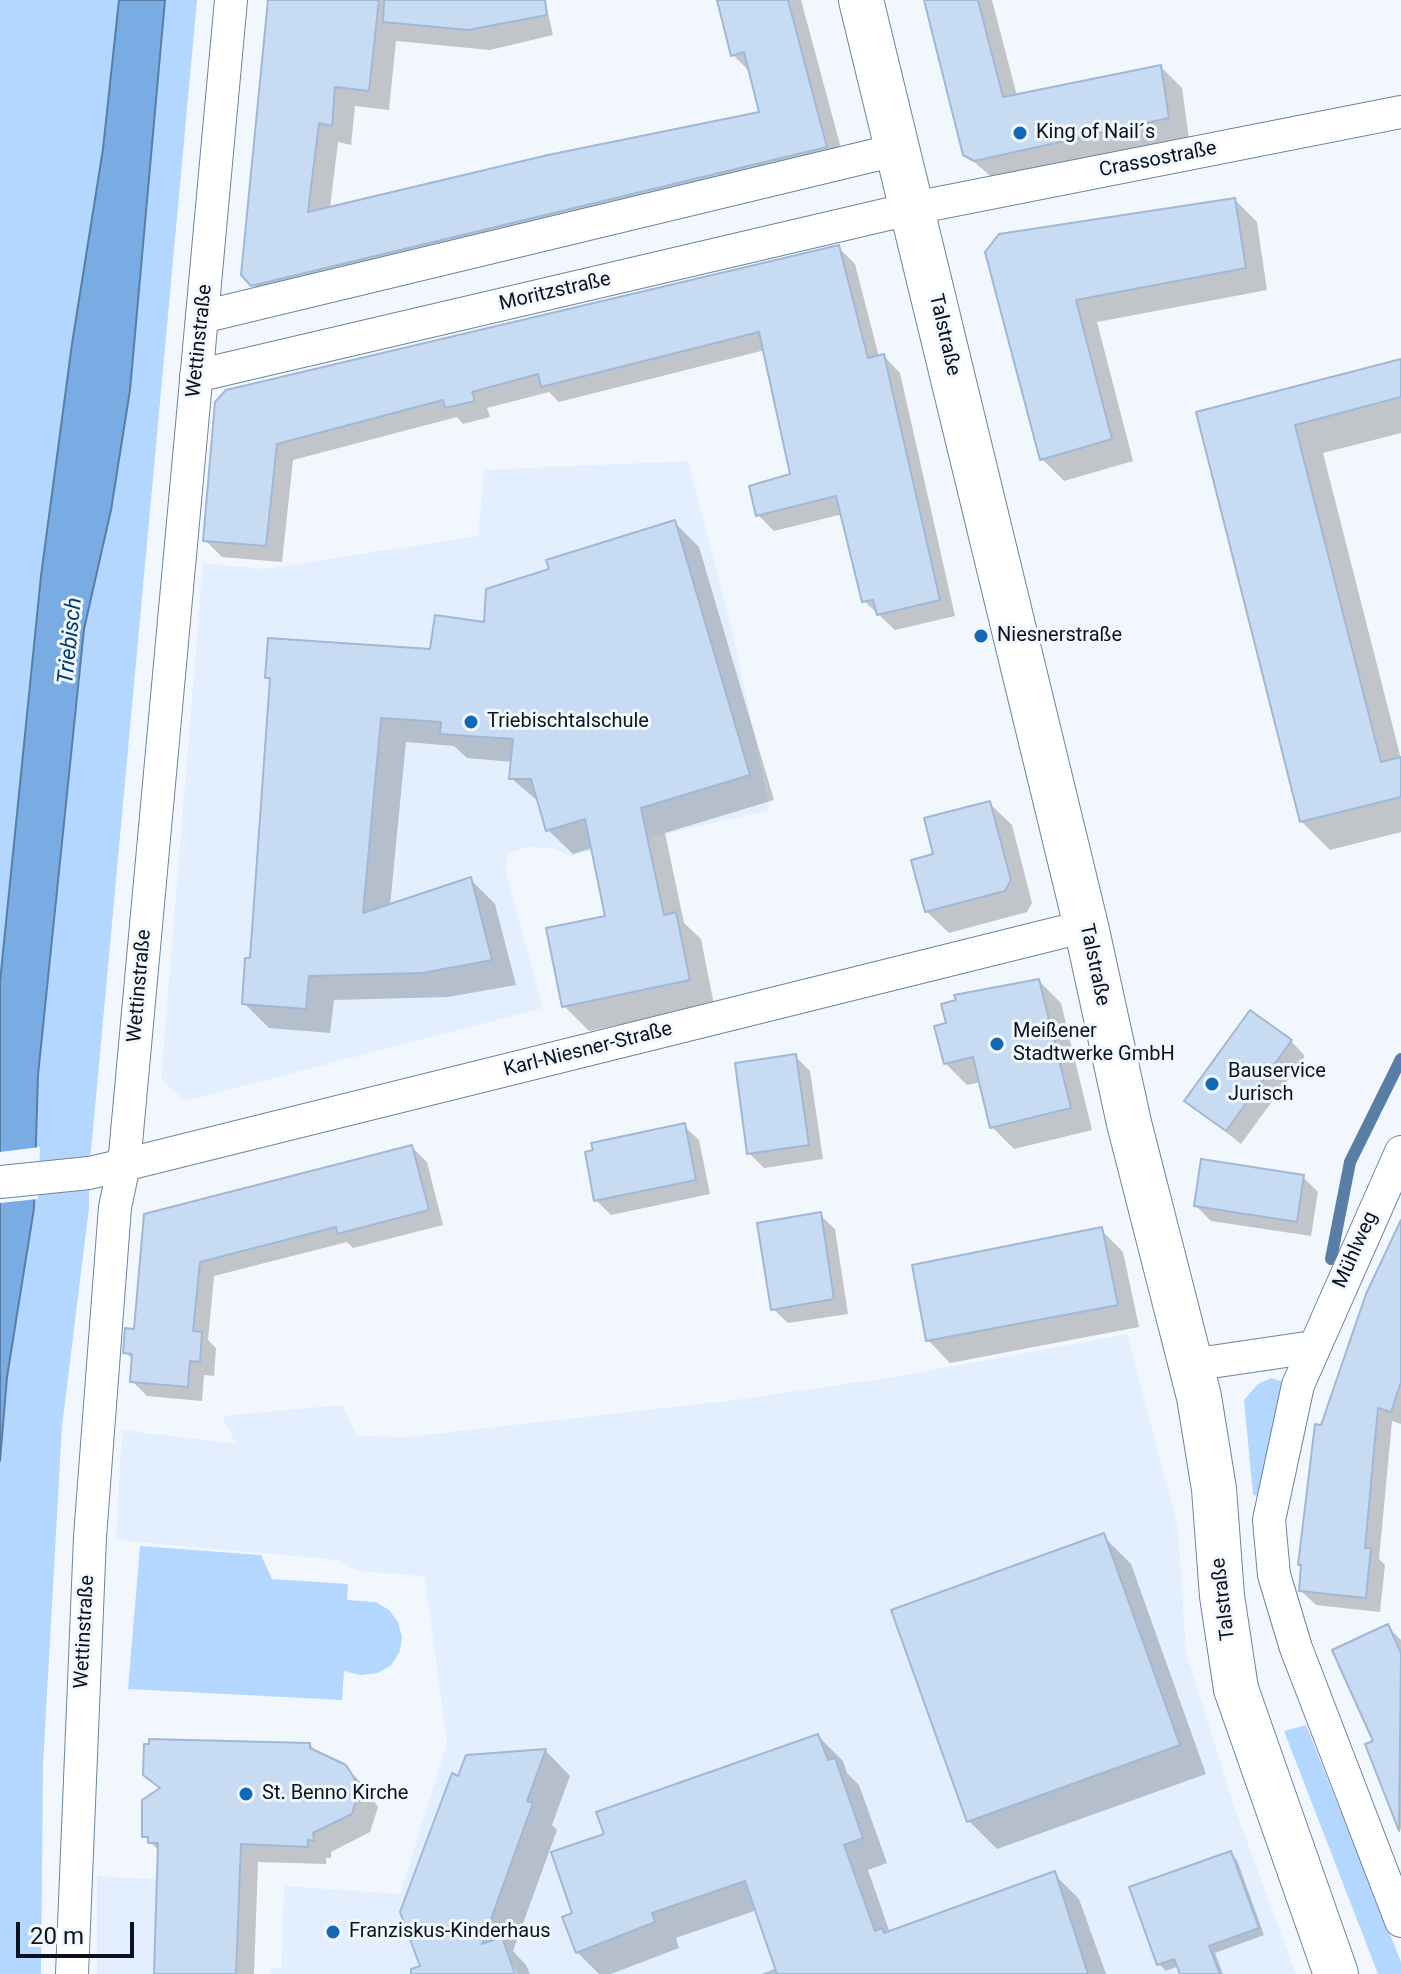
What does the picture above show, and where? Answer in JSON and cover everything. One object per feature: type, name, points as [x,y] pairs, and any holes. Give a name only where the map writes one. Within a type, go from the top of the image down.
[{"type":"main road","name":"Talstraße","points":[[861,0],[900,149],[1086,926],[1129,1123],[1191,1365],[1208,1443],[1222,1596],[1236,1689],[1336,1974]]},
{"type":"street","name":"Wettinstraße","points":[[72,1974],[90,1537],[115,1207],[124,1165],[231,0]]},
{"type":"street","name":"Crassostraße","points":[[914,208],[1401,112]]},
{"type":"street","points":[[202,317],[900,149]]},
{"type":"street","name":"Moritzstraße","points":[[196,376],[914,208]]},
{"type":"street","name":"Karl-Niesner-Straße","points":[[0,1182],[89,1173],[124,1165],[1086,926]]},
{"type":"street","name":"Mühlweg","points":[[1401,1152],[1313,1347],[1291,1412],[1269,1520],[1274,1575],[1296,1648],[1401,1921]]},
{"type":"street","points":[[1191,1365],[1313,1347]]},
{"type":"shaded area","points":[[0,0],[119,0],[103,149],[72,344],[41,576],[0,982]]},
{"type":"shaded area","points":[[165,0],[197,0],[89,1173],[89,1208],[62,1426],[43,1765],[41,1974],[0,1974],[0,1461],[7,1377],[34,1208],[38,1075],[84,629],[111,510]]},
{"type":"shaded area","name":"Triebischtalschule","points":[[688,461],[733,633],[770,810],[570,856],[552,848],[527,847],[508,854],[506,873],[543,1008],[185,1101],[161,1079],[203,563],[263,569],[478,536],[484,470]]},
{"type":"shaded area","points":[[1127,1334],[1178,1527],[1186,1652],[1236,1812],[1296,1974],[271,1974],[272,1968],[281,1968],[284,1886],[400,1894],[447,1743],[425,1580],[422,1576],[357,1571],[338,1560],[116,1540],[122,1430],[236,1444],[222,1416],[342,1405],[357,1436],[407,1437],[735,1400],[894,1377]]},
{"type":"shaded area","points":[[1271,1378],[1283,1382],[1282,1424],[1258,1496],[1253,1495],[1244,1400],[1258,1384]]},
{"type":"shaded area","points":[[140,1546],[261,1555],[272,1579],[348,1584],[347,1600],[376,1602],[389,1610],[398,1622],[402,1637],[400,1651],[391,1665],[378,1673],[361,1675],[344,1671],[342,1700],[128,1689]]},
{"type":"shaded area","points":[[1306,1725],[1401,1962],[1401,1974],[1378,1974],[1284,1731]]},
{"type":"shaded area","points":[[97,1876],[157,1879],[155,1940],[237,1942],[236,1974],[97,1974]]},
{"type":"water","name":"Triebisch","points":[[119,0],[165,0],[130,390],[111,510],[84,629],[38,1075],[34,1208],[7,1377],[0,1461],[0,982],[41,576],[72,344],[103,149]]},
{"type":"pier","points":[[40,1147],[38,1199],[0,1203],[0,1152]]},
{"type":"building","points":[[268,0],[379,0],[369,91],[335,87],[332,126],[319,123],[308,212],[548,155],[759,112],[744,52],[731,56],[717,0],[788,0],[827,147],[251,286],[241,275]]},
{"type":"building","points":[[384,0],[545,0],[547,15],[468,30],[383,22]]},
{"type":"building","points":[[924,0],[978,0],[1003,97],[1161,65],[1169,118],[974,161],[963,155]]},
{"type":"building","points":[[1235,198],[1246,268],[1076,300],[1112,439],[1040,460],[985,252],[999,234]]},
{"type":"building","points":[[839,245],[868,358],[884,354],[940,600],[877,615],[873,600],[862,602],[836,496],[756,516],[749,486],[790,474],[759,332],[541,387],[538,374],[472,392],[475,401],[445,408],[443,400],[277,444],[266,546],[203,541],[215,402],[226,390]]},
{"type":"building","points":[[1401,359],[1401,397],[1295,425],[1381,762],[1401,757],[1401,797],[1300,822],[1196,412]]},
{"type":"building","points":[[675,520],[750,775],[641,808],[664,915],[676,912],[690,980],[562,1007],[546,928],[605,916],[585,819],[546,831],[531,779],[509,779],[513,739],[440,734],[441,722],[381,718],[363,913],[471,877],[492,960],[422,973],[309,976],[306,1009],[242,1004],[245,958],[250,958],[270,678],[265,678],[268,638],[430,649],[435,615],[484,622],[486,589],[549,569],[546,560]]},
{"type":"building","points":[[990,801],[1011,880],[1005,891],[925,912],[911,860],[933,854],[924,818]]},
{"type":"building","name":"Meißener Stadtwerke GmbH","points":[[1039,979],[1071,1108],[990,1128],[973,1057],[944,1064],[934,1026],[946,1023],[941,1004],[956,1000],[954,995]]},
{"type":"building","points":[[1250,1010],[1292,1040],[1226,1131],[1184,1101]]},
{"type":"building","points":[[796,1054],[809,1145],[747,1154],[735,1063]]},
{"type":"building","points":[[685,1123],[696,1180],[594,1201],[585,1152],[593,1150],[591,1143]]},
{"type":"building","points":[[412,1145],[429,1210],[337,1234],[336,1227],[200,1262],[193,1331],[202,1332],[200,1362],[190,1361],[188,1387],[130,1382],[132,1354],[123,1353],[125,1328],[134,1329],[144,1214]]},
{"type":"building","points":[[1201,1159],[1304,1175],[1297,1222],[1194,1206]]},
{"type":"building","points":[[821,1212],[834,1299],[771,1310],[757,1223]]},
{"type":"building","points":[[1401,1220],[1401,1382],[1391,1412],[1378,1408],[1365,1548],[1371,1548],[1366,1598],[1299,1591],[1301,1565],[1298,1565],[1315,1424],[1321,1425],[1366,1294]]},
{"type":"building","points":[[1102,1227],[1118,1305],[926,1341],[912,1265]]},
{"type":"building","points":[[1104,1533],[1180,1745],[967,1822],[891,1610]]},
{"type":"building","points":[[1388,1624],[1401,1653],[1399,1831],[1365,1744],[1373,1741],[1332,1650]]},
{"type":"building","points":[[818,1734],[828,1760],[835,1758],[863,1838],[844,1845],[875,1931],[882,1928],[884,1933],[1055,1871],[1088,1974],[777,1974],[745,1881],[652,1913],[655,1922],[576,1953],[562,1917],[572,1913],[551,1852],[604,1834],[596,1812]]},
{"type":"building","points":[[149,1739],[310,1743],[310,1748],[346,1765],[360,1787],[352,1814],[313,1833],[314,1841],[308,1840],[308,1847],[241,1844],[236,1974],[154,1974],[158,1843],[148,1843],[148,1837],[142,1837],[142,1800],[160,1788],[143,1775],[144,1744],[149,1744]]},
{"type":"building","points":[[546,1749],[527,1801],[533,1803],[482,1944],[502,1937],[515,1974],[411,1974],[411,1969],[420,1966],[400,1912],[452,1773],[458,1776],[466,1755]]},
{"type":"building","points":[[1231,1851],[1259,1928],[1209,1946],[1220,1974],[1180,1974],[1174,1959],[1157,1965],[1129,1887]]},
{"type":"waterway","points":[[1331,1259],[1350,1162],[1401,1059]]},
{"type":"place","name":"King of Nail´s","points":[[1020,133]]},
{"type":"place","name":"Niesnerstraße","points":[[981,636]]},
{"type":"place","name":"Triebischtalschule","points":[[471,722]]},
{"type":"place","name":"Meißener Stadtwerke GmbH","points":[[997,1044]]},
{"type":"place","name":"Bauservice Jurisch","points":[[1212,1084]]},
{"type":"place","name":"St. Benno Kirche","points":[[246,1794]]},
{"type":"place","name":"Franziskus-Kinderhaus","points":[[333,1932]]}]
